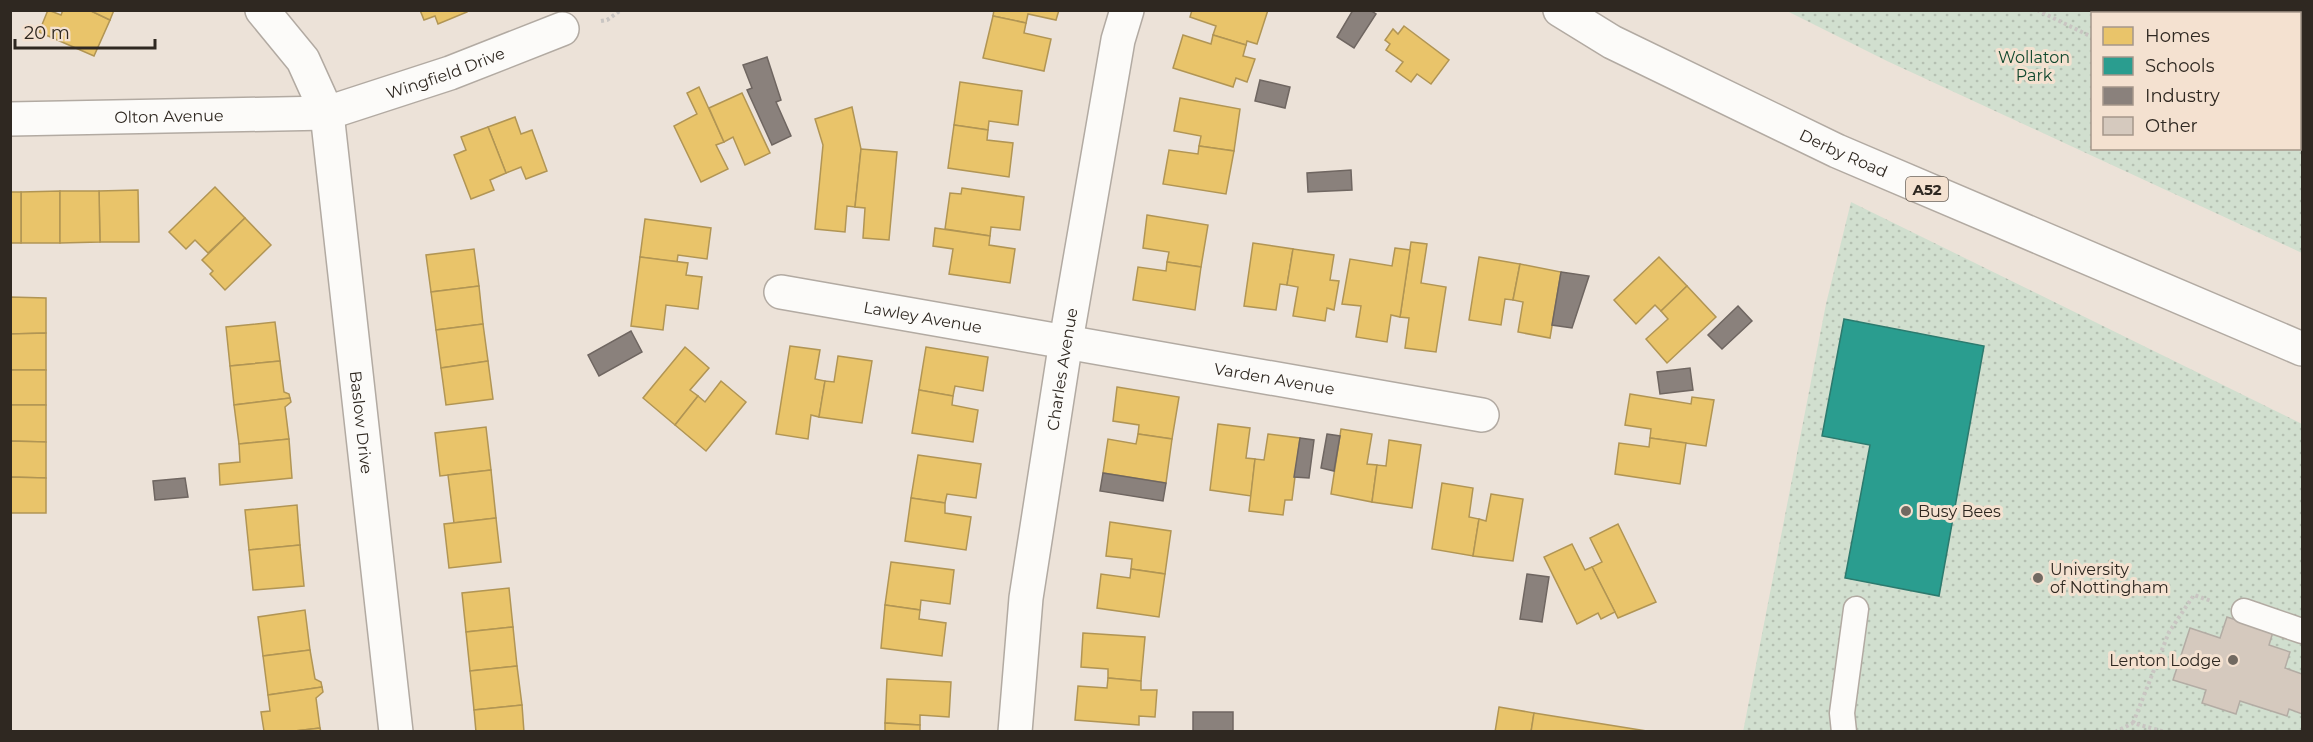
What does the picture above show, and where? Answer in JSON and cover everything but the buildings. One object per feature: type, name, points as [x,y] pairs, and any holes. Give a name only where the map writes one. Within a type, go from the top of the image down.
[{"type":"main road","name":"Baslow Drive","points":[[262,10],[303,60],[327,113],[396,732]]},
{"type":"main road","name":"Charles Avenue","points":[[1015,732],[1026,598],[1066,341],[1118,40],[1127,10]]},
{"type":"main road","name":"Derby Road","points":[[1560,10],[1612,42],[1837,151],[2302,350]]},
{"type":"main road","name":"Wingfield Drive","points":[[327,113],[450,73],[562,28]]},
{"type":"main road","name":"Olton Avenue","points":[[10,119],[327,113]]},
{"type":"main road","name":"Lawley Avenue","points":[[781,292],[1066,341]]},
{"type":"main road","name":"Varden Avenue","points":[[1066,341],[1482,415]]},
{"type":"lane","points":[[1844,732],[1842,713],[1856,609]]},
{"type":"lane","points":[[2244,611],[2302,631]]},
{"type":"path","points":[[2037,10],[2091,36]]},
{"type":"path","points":[[2115,732],[2133,723],[2169,632],[2194,595],[2244,611]]},
{"type":"path","points":[[2133,723],[2165,732]]},
{"type":"green space","name":"Wollaton Park","points":[[1787,11],[2302,11],[2302,253],[1887,61]]},
{"type":"green space","name":"University of Nottingham","points":[[1851,202],[2302,424],[2302,731],[1743,732],[1826,304]]},
{"type":"place","name":"Busy Bees","points":[[1906,511]]},
{"type":"place","name":"University of Nottingham","points":[[2038,578]]},
{"type":"place","name":"Lenton Lodge","points":[[2233,660]]}]
